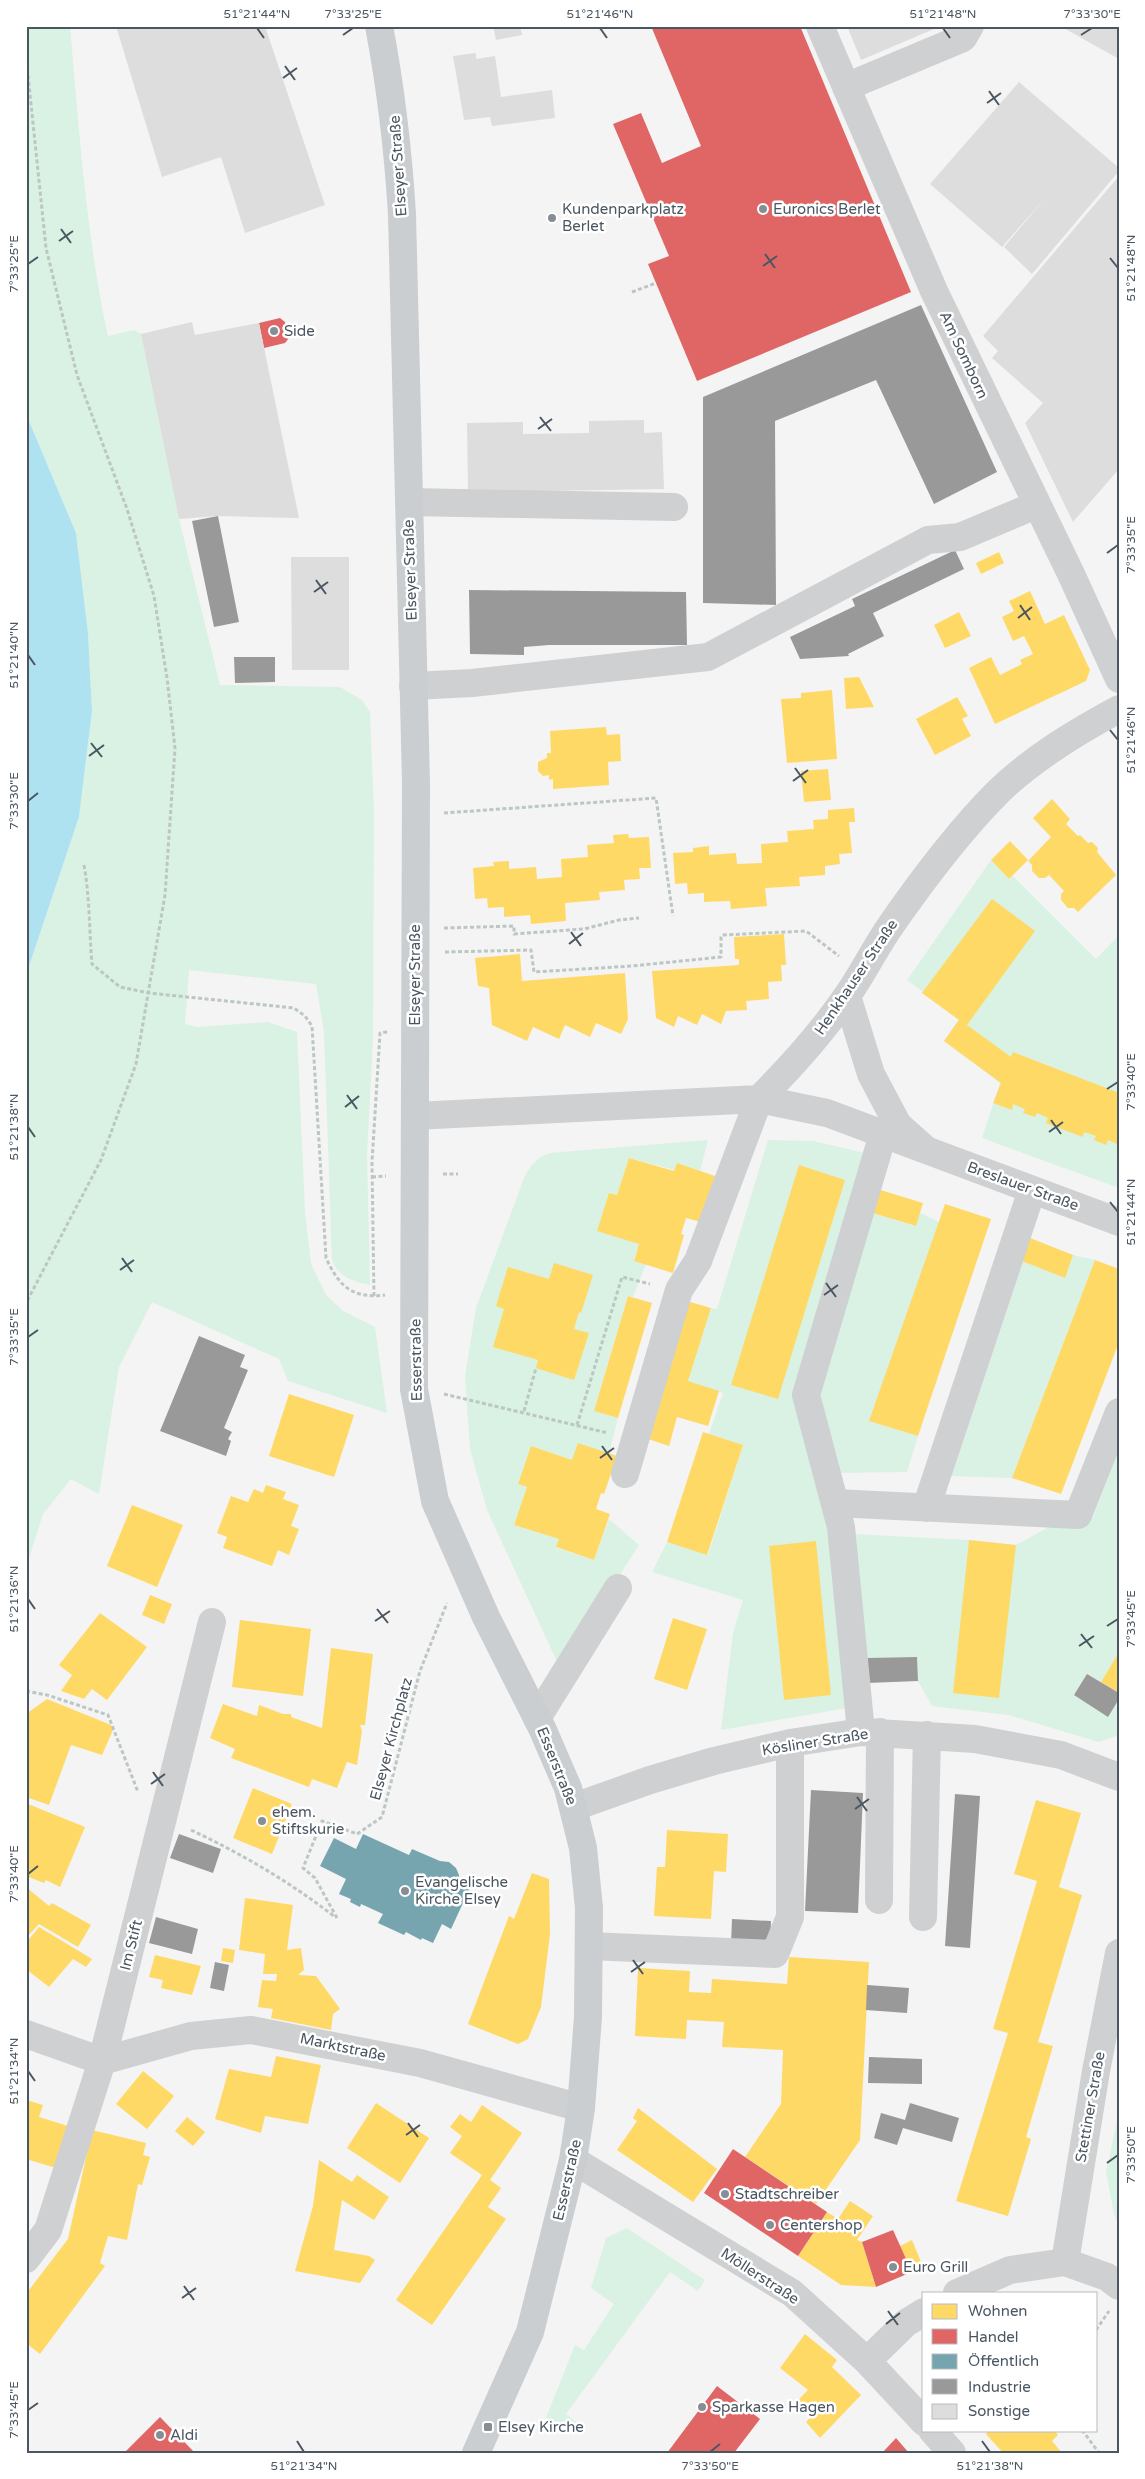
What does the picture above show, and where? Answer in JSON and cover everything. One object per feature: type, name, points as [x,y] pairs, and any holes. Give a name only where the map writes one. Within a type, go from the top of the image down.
[{"type":"main road","name":"Elseyer Straße","points":[[379,26],[397,136],[402,214],[416,815],[415,1116]]},
{"type":"main road","name":"Esserstraße","points":[[415,1116],[414,1390],[435,1501],[486,1617],[537,1718],[568,1788],[583,1848],[589,1908],[588,2018],[582,2108],[573,2160],[530,2332],[476,2453]]},
{"type":"street","name":"Am Somborn","points":[[820,26],[934,291],[1071,574],[1119,679]]},
{"type":"street","points":[[846,87],[963,38],[970,26]]},
{"type":"street","points":[[409,502],[674,507]]},
{"type":"street","points":[[413,686],[472,683],[708,657],[928,540],[960,537],[1036,505]]},
{"type":"street","name":"Henkhauser Straße","points":[[759,1100],[805,1052],[854,985],[891,925],[960,833],[998,792],[1037,759],[1084,728],[1119,709]]},
{"type":"street","name":"Breslauer Straße","points":[[854,985],[871,1074],[898,1125],[926,1150]]},
{"type":"street","points":[[415,1116],[759,1100],[723,1190],[698,1261],[679,1292],[625,1474]]},
{"type":"street","name":"Breslauer Straße","points":[[759,1100],[827,1113],[1119,1222]]},
{"type":"street","points":[[879,1900],[870,1732],[841,1527],[806,1395],[883,1134]]},
{"type":"street","points":[[926,1508],[1032,1190]]},
{"type":"street","points":[[835,1503],[1078,1515],[1119,1412]]},
{"type":"street","points":[[537,1718],[618,1588]]},
{"type":"street","name":"Im Stift","points":[[26,2259],[48,2230],[175,1823],[212,1622]]},
{"type":"street","name":"Kösliner Straße","points":[[574,1807],[650,1780],[790,1743],[870,1732],[975,1739],[1061,1755],[1119,1778]]},
{"type":"street","points":[[923,1916],[926,1735]]},
{"type":"street","points":[[589,1946],[775,1954],[790,1917],[790,1743]]},
{"type":"street","name":"Stettiner Straße","points":[[1064,2262],[1096,2071],[1119,1953]]},
{"type":"street","name":"Marktstraße","points":[[102,2061],[191,2036],[252,2030],[420,2063],[582,2108]]},
{"type":"street","points":[[26,2034],[102,2061]]},
{"type":"street","name":"Möllerstraße","points":[[573,2160],[792,2293],[868,2361],[922,2420]]},
{"type":"street","points":[[959,2292],[1010,2270],[1064,2262],[1107,2277],[1119,2286]]},
{"type":"street","points":[[868,2361],[906,2324],[922,2313]]},
{"type":"street","points":[[934,2432],[952,2453]]},
{"type":"path","points":[[26,56],[46,248],[78,375],[127,509],[154,596],[168,678],[175,748],[165,895],[136,1064],[101,1160],[26,1303]]},
{"type":"path","points":[[632,292],[656,282]]},
{"type":"path","points":[[416,815],[656,798],[673,916]]},
{"type":"path","points":[[84,865],[90,897],[89,933],[92,964],[120,988],[149,993],[294,1008],[305,1016],[312,1026],[326,1258],[335,1277],[345,1288],[365,1296],[415,1291]]},
{"type":"path","points":[[415,941],[514,926],[514,934],[584,929],[619,920],[639,918]]},
{"type":"path","points":[[415,941],[531,950],[534,972],[721,957],[721,937],[724,935],[806,931],[854,985]]},
{"type":"path","points":[[374,1296],[372,1162],[380,1033],[415,1027]]},
{"type":"path","points":[[576,1425],[622,1276],[679,1292]]},
{"type":"path","points":[[524,1411],[536,1368]]},
{"type":"path","points":[[414,1390],[524,1411],[635,1440]]},
{"type":"path","name":"Elseyer Kirchplatz","points":[[175,1823],[235,1850],[303,1892],[337,1918],[315,1878],[303,1868],[322,1821],[358,1834],[382,1817],[420,1671],[463,1563]]},
{"type":"path","points":[[26,1691],[47,1695],[108,1715],[133,1773],[143,1806],[175,1823]]},
{"type":"path","points":[[1083,2432],[1099,2453]]},
{"type":"green space","points":[[26,26],[70,26],[89,221],[100,298],[108,336],[134,330],[141,334],[179,519],[220,685],[340,687],[362,700],[370,712],[374,811],[373,1039],[367,1155],[370,1285],[357,1282],[342,1275],[332,1260],[324,1032],[316,984],[189,970],[185,1024],[197,1027],[268,1022],[297,1032],[305,1212],[311,1264],[326,1295],[343,1311],[375,1327],[387,1413],[288,1381],[279,1359],[152,1302],[119,1367],[99,1494],[71,1479],[43,1514],[26,1568],[26,975],[79,817],[92,711],[88,633],[76,533],[26,414]]},
{"type":"green space","points":[[991,860],[1009,879],[1013,876],[1096,959],[1119,935],[1119,1188],[982,1138],[1000,1083],[944,1041],[959,1019],[907,980]]},
{"type":"green space","points":[[708,1140],[700,1171],[677,1163],[675,1170],[629,1158],[617,1195],[610,1193],[639,1244],[634,1259],[646,1264],[633,1297],[628,1296],[594,1411],[618,1418],[609,1454],[572,1460],[531,1446],[518,1484],[527,1487],[514,1525],[559,1539],[556,1548],[594,1560],[609,1519],[639,1545],[560,1668],[487,1510],[470,1449],[465,1376],[476,1308],[524,1178],[531,1166],[540,1157],[549,1153]]},
{"type":"green space","points":[[768,1140],[813,1141],[869,1154],[811,1351],[820,1473],[853,1707],[721,1730],[733,1633],[743,1600],[652,1572],[667,1542],[708,1555],[743,1445],[709,1434],[723,1393],[688,1381],[711,1308],[717,1309]]},
{"type":"green space","points":[[866,1211],[915,1226],[920,1213],[939,1222],[870,1421],[918,1436],[907,1472],[836,1473],[818,1400]]},
{"type":"green space","points":[[1073,1255],[1095,1260],[1012,1478],[948,1476],[1017,1259],[1064,1277]]},
{"type":"green space","points":[[1119,1449],[1119,1652],[1101,1682],[1087,1674],[1119,1699],[1119,1735],[1099,1742],[1008,1715],[932,1706],[918,1681],[917,1657],[866,1658],[854,1534],[969,1540],[1016,1545],[1058,1522],[1083,1523],[1093,1517]]},
{"type":"green space","points":[[1119,2112],[1119,2226],[1114,2214],[1106,2172]]},
{"type":"green space","points":[[627,2228],[705,2280],[698,2291],[670,2272],[566,2414],[577,2423],[568,2434],[546,2418],[575,2345],[584,2350],[614,2304],[591,2288],[606,2238]]},
{"type":"water","points":[[26,414],[76,533],[88,633],[92,711],[79,817],[26,975]]},
{"type":"building: Wohnen","points":[[999,552],[1004,563],[981,574],[976,563]]},
{"type":"building: Wohnen","points":[[1030,591],[1045,624],[1064,615],[1090,670],[1086,681],[995,724],[969,668],[991,657],[1000,675],[1022,664],[1020,660],[1033,654],[1024,636],[1013,641],[1002,617],[1014,611],[1009,601]]},
{"type":"building: Wohnen","points":[[959,612],[971,636],[945,648],[934,625]]},
{"type":"building: Wohnen","points":[[859,677],[874,707],[846,709],[844,678]]},
{"type":"building: Wohnen","points":[[832,690],[837,759],[787,763],[781,699],[801,698],[801,693]]},
{"type":"building: Wohnen","points":[[957,697],[968,716],[962,719],[971,736],[935,755],[916,719]]},
{"type":"building: Wohnen","points":[[606,727],[607,735],[620,734],[621,761],[608,762],[609,785],[553,789],[553,779],[549,780],[549,775],[543,776],[538,771],[538,762],[547,758],[547,753],[551,753],[550,731]]},
{"type":"building: Wohnen","points":[[828,769],[831,800],[804,802],[801,771]]},
{"type":"building: Wohnen","points":[[1052,799],[1070,819],[1066,824],[1078,836],[1080,835],[1088,843],[1092,842],[1098,848],[1097,852],[1116,875],[1078,912],[1074,908],[1068,908],[1061,900],[1061,894],[1064,891],[1049,875],[1045,878],[1039,878],[1032,871],[1032,865],[1028,861],[1051,837],[1033,818]]},
{"type":"building: Wohnen","points":[[854,808],[855,822],[849,822],[852,853],[839,854],[840,864],[825,866],[825,875],[799,877],[800,886],[765,888],[767,906],[731,909],[730,901],[704,902],[704,893],[688,894],[687,883],[675,884],[673,853],[693,852],[693,848],[709,846],[709,855],[736,853],[737,864],[762,863],[761,844],[788,842],[787,831],[814,829],[813,820],[828,819],[828,810]]},
{"type":"building: Wohnen","points":[[628,834],[629,838],[649,837],[651,868],[639,868],[640,879],[624,880],[625,890],[599,892],[600,900],[565,903],[566,921],[531,924],[530,915],[504,917],[504,907],[488,908],[487,898],[475,899],[473,868],[494,866],[493,862],[509,861],[509,869],[536,867],[537,879],[562,877],[561,859],[588,857],[587,845],[614,843],[613,835]]},
{"type":"building: Wohnen","points":[[1010,841],[1028,860],[1009,879],[991,860]]},
{"type":"building: Wohnen","points":[[992,899],[1035,931],[967,1025],[1011,1057],[1013,1052],[1119,1093],[1119,1145],[1108,1140],[1106,1145],[1094,1140],[1096,1136],[1084,1132],[1083,1137],[1064,1130],[1046,1123],[1048,1118],[1037,1113],[1035,1117],[1023,1113],[1025,1109],[1013,1104],[1012,1110],[993,1103],[1001,1083],[944,1041],[959,1020],[922,993]]},
{"type":"building: Wohnen","points":[[784,934],[786,965],[781,965],[782,981],[768,982],[769,999],[746,1001],[747,1010],[726,1011],[721,1024],[702,1014],[697,1025],[678,1016],[674,1027],[656,1018],[652,971],[739,965],[739,959],[735,959],[734,937]]},
{"type":"building: Wohnen","points":[[520,954],[522,981],[625,973],[628,1019],[621,1034],[596,1023],[590,1037],[565,1025],[559,1039],[533,1027],[527,1041],[492,1025],[489,988],[478,986],[475,958]]},
{"type":"building: Wohnen","points":[[629,1158],[674,1171],[677,1163],[715,1176],[701,1222],[686,1218],[681,1234],[684,1235],[673,1273],[634,1261],[639,1244],[597,1231],[609,1193],[617,1195]]},
{"type":"building: Wohnen","points":[[799,1165],[845,1180],[778,1399],[731,1385]]},
{"type":"building: Wohnen","points":[[874,1188],[923,1203],[916,1226],[866,1211]]},
{"type":"building: Wohnen","points":[[945,1204],[991,1219],[918,1436],[869,1421]]},
{"type":"building: Wohnen","points":[[1025,1236],[1073,1255],[1065,1278],[1017,1259]]},
{"type":"building: Wohnen","points":[[1095,1260],[1119,1269],[1119,1342],[1061,1494],[1012,1478]]},
{"type":"building: Wohnen","points":[[554,1263],[593,1275],[574,1329],[589,1333],[574,1380],[536,1368],[538,1360],[493,1347],[504,1309],[496,1306],[508,1267],[549,1279]]},
{"type":"building: Wohnen","points":[[628,1296],[652,1303],[618,1418],[594,1411]]},
{"type":"building: Wohnen","points":[[687,1301],[711,1308],[688,1381],[719,1391],[708,1426],[677,1417],[669,1446],[645,1438]]},
{"type":"building: Wohnen","points":[[289,1394],[354,1415],[334,1477],[269,1456]]},
{"type":"building: Wohnen","points":[[703,1432],[743,1445],[707,1555],[667,1542]]},
{"type":"building: Wohnen","points":[[578,1443],[617,1456],[604,1494],[601,1493],[596,1509],[610,1514],[594,1560],[556,1547],[559,1539],[514,1525],[527,1487],[518,1484],[531,1446],[572,1460]]},
{"type":"building: Wohnen","points":[[266,1485],[286,1492],[283,1499],[299,1505],[291,1526],[299,1529],[289,1555],[278,1550],[272,1566],[223,1548],[227,1537],[217,1533],[231,1496],[248,1502],[254,1489],[263,1493]]},
{"type":"building: Wohnen","points":[[132,1505],[183,1525],[157,1587],[107,1566]]},
{"type":"building: Wohnen","points":[[969,1540],[1016,1545],[999,1698],[953,1693]]},
{"type":"building: Wohnen","points":[[816,1541],[831,1695],[784,1700],[769,1546]]},
{"type":"building: Wohnen","points":[[150,1595],[172,1604],[164,1624],[142,1615]]},
{"type":"building: Wohnen","points":[[100,1613],[147,1647],[107,1700],[92,1689],[84,1699],[61,1691],[72,1675],[59,1665]]},
{"type":"building: Wohnen","points":[[673,1618],[707,1629],[687,1690],[654,1679]]},
{"type":"building: Wohnen","points":[[240,1620],[311,1629],[303,1696],[232,1687]]},
{"type":"building: Wohnen","points":[[331,1648],[373,1654],[365,1725],[360,1725],[362,1731],[357,1765],[347,1762],[337,1788],[312,1779],[309,1787],[231,1758],[235,1749],[210,1738],[223,1704],[257,1716],[259,1705],[283,1714],[291,1714],[291,1717],[322,1728]]},
{"type":"building: Wohnen","points":[[1119,1652],[1119,1693],[1101,1682]]},
{"type":"building: Wohnen","points":[[47,1699],[111,1725],[113,1730],[102,1755],[71,1745],[49,1805],[26,1797],[26,1714]]},
{"type":"building: Wohnen","name":"ehem. Stiftskurie","points":[[253,1788],[292,1804],[272,1854],[233,1838]]},
{"type":"building: Wohnen","points":[[1036,1800],[1081,1813],[1059,1887],[1082,1895],[1038,2042],[1053,2046],[1026,2137],[1031,2139],[1008,2216],[956,2201],[1008,2033],[993,2029],[1037,1881],[1014,1874]]},
{"type":"building: Wohnen","points":[[28,1804],[85,1827],[60,1887],[46,1880],[44,1883],[26,1876]]},
{"type":"building: Wohnen","points":[[667,1830],[728,1834],[726,1872],[714,1871],[711,1919],[654,1916],[657,1867],[665,1867]]},
{"type":"building: Wohnen","points":[[532,1873],[549,1879],[550,1934],[541,2007],[528,2039],[518,2044],[468,2024],[509,1916],[514,1919]]},
{"type":"building: Wohnen","points":[[26,1887],[49,1906],[52,1903],[91,1925],[78,1947],[39,1924],[26,1938]]},
{"type":"building: Wohnen","points":[[245,1898],[293,1905],[287,1950],[301,1948],[304,1970],[298,1975],[316,1976],[340,2009],[333,2014],[331,2030],[271,2018],[273,2009],[258,2007],[262,1980],[276,1981],[277,1974],[263,1974],[265,1954],[239,1950]]},
{"type":"building: Wohnen","points":[[39,1927],[92,1959],[86,1967],[73,1959],[49,1987],[26,1969],[26,1943]]},
{"type":"building: Wohnen","points":[[223,1948],[235,1950],[233,1963],[221,1961]]},
{"type":"building: Wohnen","points":[[155,1955],[201,1966],[192,1995],[161,1988],[163,1980],[149,1977]]},
{"type":"building: Wohnen","points":[[789,1957],[869,1962],[860,2140],[816,2204],[745,2157],[781,2104],[783,2050],[722,2047],[724,2022],[687,2020],[686,2039],[635,2036],[638,1968],[690,1971],[689,1992],[711,1993],[712,1979],[787,1984]]},
{"type":"building: Wohnen","points":[[276,2056],[321,2065],[308,2124],[265,2116],[261,2133],[215,2119],[229,2069],[271,2077]]},
{"type":"building: Wohnen","points":[[143,2071],[174,2096],[147,2129],[116,2104]]},
{"type":"building: Wohnen","points":[[26,2100],[43,2105],[39,2117],[68,2126],[56,2168],[26,2159]]},
{"type":"building: Wohnen","points":[[376,2103],[429,2138],[400,2183],[347,2148]]},
{"type":"building: Wohnen","points":[[482,2105],[522,2133],[490,2180],[501,2188],[488,2207],[506,2219],[432,2325],[396,2300],[482,2175],[450,2153],[462,2136],[450,2127],[460,2114],[471,2122]]},
{"type":"building: Wohnen","points":[[638,2108],[717,2169],[693,2202],[617,2150],[637,2121],[633,2118]]},
{"type":"building: Wohnen","points":[[187,2117],[205,2132],[193,2146],[175,2131]]},
{"type":"building: Wohnen","points":[[92,2130],[146,2143],[143,2155],[150,2157],[142,2185],[138,2184],[127,2240],[108,2236],[100,2263],[105,2266],[40,2354],[26,2343],[26,2294],[68,2239]]},
{"type":"building: Wohnen","points":[[319,2160],[352,2182],[357,2175],[389,2197],[374,2220],[342,2200],[334,2250],[369,2256],[375,2260],[360,2283],[295,2271],[313,2206]]},
{"type":"building: Wohnen","points":[[850,2201],[873,2216],[857,2240],[862,2242],[876,2287],[841,2285],[798,2256],[827,2212],[838,2219]]},
{"type":"building: Wohnen","points":[[912,2240],[923,2267],[912,2272],[900,2246]]},
{"type":"building: Wohnen","points":[[805,2334],[837,2360],[832,2367],[861,2395],[820,2438],[806,2422],[810,2418],[796,2402],[808,2390],[780,2368]]},
{"type":"building: Wohnen","points":[[988,2432],[1056,2432],[1058,2435],[1052,2441],[1062,2453],[1003,2453],[986,2434]]},
{"type":"building: Handel","name":"Euronics Berlet","points":[[651,26],[800,26],[911,292],[697,381],[648,264],[669,256],[613,124],[641,113],[662,163],[701,146]]},
{"type":"building: Handel","name":"Side","points":[[280,318],[285,322],[289,338],[285,343],[264,348],[259,323]]},
{"type":"building: Handel","points":[[733,2149],[827,2212],[798,2256],[704,2193]]},
{"type":"building: Handel","points":[[893,2230],[912,2272],[876,2287],[862,2242]]},
{"type":"building: Handel","points":[[717,2386],[760,2419],[734,2453],[667,2453]]},
{"type":"building: Handel","name":"Aldi","points":[[160,2417],[195,2453],[124,2453]]},
{"type":"building: Handel","points":[[896,2438],[909,2453],[882,2453]]},
{"type":"building: Öffentlich","name":"Evangelische Kirche Elsey","points":[[363,1834],[409,1855],[412,1849],[440,1861],[449,1862],[456,1868],[459,1875],[459,1883],[470,1888],[451,1929],[442,1924],[433,1943],[422,1938],[421,1940],[406,1932],[404,1935],[378,1923],[383,1914],[361,1904],[360,1907],[350,1902],[351,1899],[339,1894],[346,1879],[320,1866],[334,1838],[356,1849]]},
{"type":"building: Industrie","points":[[921,305],[997,472],[934,504],[876,380],[775,421],[776,605],[703,603],[703,397]]},
{"type":"building: Industrie","points":[[218,516],[239,622],[214,627],[192,521]]},
{"type":"building: Industrie","points":[[955,550],[964,569],[873,613],[884,636],[848,654],[849,656],[800,659],[790,637],[855,606],[852,599]]},
{"type":"building: Industrie","points":[[469,590],[686,592],[687,645],[549,645],[524,647],[524,655],[470,654]]},
{"type":"building: Industrie","points":[[234,657],[275,657],[275,682],[235,683]]},
{"type":"building: Industrie","points":[[199,1336],[245,1355],[240,1367],[248,1370],[224,1428],[232,1432],[228,1439],[231,1441],[226,1456],[160,1431]]},
{"type":"building: Industrie","points":[[917,1657],[918,1681],[867,1683],[866,1658]]},
{"type":"building: Industrie","points":[[1087,1674],[1119,1693],[1119,1699],[1108,1717],[1074,1695]]},
{"type":"building: Industrie","points":[[811,1790],[863,1793],[858,1913],[805,1911]]},
{"type":"building: Industrie","points":[[955,1794],[980,1796],[970,1948],[945,1946]]},
{"type":"building: Industrie","points":[[179,1834],[221,1849],[213,1873],[170,1858]]},
{"type":"building: Industrie","points":[[156,1917],[198,1929],[192,1954],[149,1943]]},
{"type":"building: Industrie","points":[[732,1919],[771,1921],[770,1946],[731,1944]]},
{"type":"building: Industrie","points":[[215,1962],[229,1965],[224,1991],[210,1988]]},
{"type":"building: Industrie","points":[[867,1985],[909,1988],[907,2013],[866,2010]]},
{"type":"building: Industrie","points":[[869,2057],[922,2059],[922,2084],[868,2083]]},
{"type":"building: Industrie","points":[[910,2103],[959,2118],[952,2142],[903,2128],[897,2145],[874,2138],[881,2113],[905,2120]]},
{"type":"building: Sonstige","points":[[116,26],[265,26],[325,205],[245,233],[221,157],[162,177]]},
{"type":"building: Sonstige","points":[[493,26],[520,26],[522,35],[496,40]]},
{"type":"building: Sonstige","points":[[847,26],[941,26],[861,60]]},
{"type":"building: Sonstige","points":[[1060,26],[1119,26],[1119,59]]},
{"type":"building: Sonstige","points":[[476,53],[476,59],[495,56],[501,97],[552,90],[555,118],[492,126],[490,117],[464,120],[453,56]]},
{"type":"building: Sonstige","points":[[1019,82],[1119,168],[1119,171],[1032,274],[1004,247],[1045,198],[1002,247],[930,184]]},
{"type":"building: Sonstige","points":[[1119,176],[1119,469],[1073,522],[1025,423],[1043,403],[992,358],[998,351],[983,336]]},
{"type":"building: Sonstige","points":[[192,322],[195,335],[259,323],[299,518],[218,516],[179,519],[141,334]]},
{"type":"building: Sonstige","points":[[644,420],[644,433],[662,432],[664,489],[468,492],[467,423],[523,422],[523,434],[589,433],[589,421]]},
{"type":"building: Sonstige","points":[[291,557],[349,557],[349,670],[292,670]]},
{"type":"place","name":"Euronics Berlet","points":[[763,209]]},
{"type":"place","name":"Kundenparkplatz Berlet","points":[[552,218]]},
{"type":"place","name":"Side","points":[[274,331]]},
{"type":"place","name":"ehem. Stiftskurie","points":[[262,1821]]},
{"type":"place","name":"Evangelische Kirche Elsey","points":[[405,1891]]},
{"type":"place","name":"Stadtschreiber","points":[[725,2194]]},
{"type":"place","name":"Centershop","points":[[770,2225]]},
{"type":"place","name":"Euro Grill","points":[[893,2267]]},
{"type":"place","name":"Sparkasse Hagen","points":[[702,2407]]},
{"type":"place","name":"Elsey Kirche","points":[[488,2427]]},
{"type":"place","name":"Aldi","points":[[160,2435]]}]
